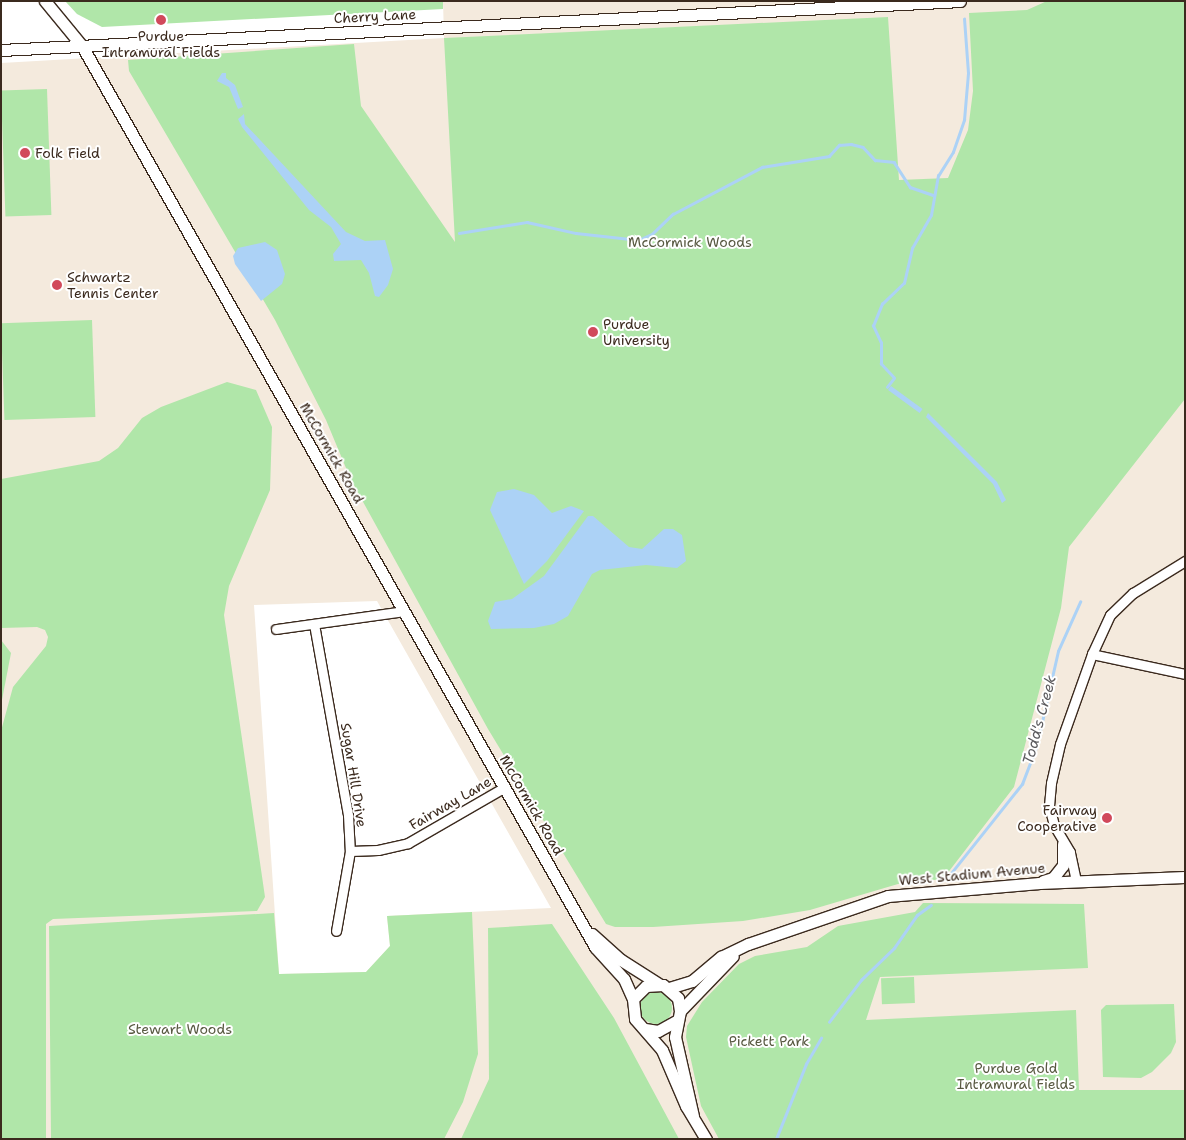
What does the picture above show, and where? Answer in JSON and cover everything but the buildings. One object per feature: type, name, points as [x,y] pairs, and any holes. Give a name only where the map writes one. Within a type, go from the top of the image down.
[{"type":"street","name":"McCormick Road","points":[[45,1],[82,46],[595,946],[624,979],[633,999]]},
{"type":"street","name":"Cherry Lane","points":[[1,50],[960,1]]},
{"type":"street","points":[[1076,881],[1070,852],[1063,844],[1054,826],[1049,792],[1060,744],[1092,654],[1117,606],[1185,561]]},
{"type":"street","points":[[276,629],[404,611]]},
{"type":"street","name":"Sugar Hill Drive","points":[[314,624],[348,815],[350,851],[336,931]]},
{"type":"street","points":[[1092,654],[1185,674]]},
{"type":"street","name":"Fairway Lane","points":[[350,851],[378,850],[408,843],[505,787]]},
{"type":"street","points":[[1040,883],[1060,871],[1065,859],[1063,844]]},
{"type":"street","name":"West Stadium Avenue","points":[[664,986],[692,981],[721,957],[768,938],[888,896],[1040,883],[1185,877]]},
{"type":"street","name":"McCormick Road","points":[[584,926],[622,960],[664,986]]},
{"type":"street","name":"West Stadium Avenue","points":[[678,1016],[724,964],[768,938]]},
{"type":"street","points":[[693,1116],[676,1042],[678,998],[664,986],[646,986],[633,999],[635,1019],[662,1050],[693,1116],[706,1139]]},
{"type":"street","points":[[644,1029],[658,1031],[678,1016]]},
{"type":"shaded area","name":"Purdue University","points":[[443,1],[1185,1],[1185,1139],[1,1139],[1,63],[444,38]],"holes":[[[377,601],[551,908],[387,916],[390,946],[366,972],[279,974],[254,605]]]},
{"type":"green space","name":"Purdue Intramural Fields","points":[[65,1],[443,1],[443,9],[102,27],[77,14]]},
{"type":"green space","name":"McCormick Woods","points":[[1047,1],[1185,1],[1185,399],[1069,547],[1061,608],[1014,787],[943,879],[898,884],[810,910],[743,921],[653,927],[615,927],[606,924],[488,729],[351,480],[326,420],[275,320],[129,71],[128,60],[354,44],[361,106],[455,242],[444,38],[888,17],[899,180],[948,178],[968,130],[973,91],[969,13],[1027,10]]},
{"type":"green space","name":"Folk Field","points":[[47,89],[51,215],[5,217],[1,91]]},
{"type":"green space","points":[[92,320],[95,417],[4,420],[1,323]]},
{"type":"green space","points":[[227,382],[256,390],[272,427],[270,490],[229,586],[224,615],[265,897],[257,911],[53,919],[46,924],[46,1139],[1,1139],[1,731],[13,687],[46,646],[48,637],[45,630],[37,627],[1,628],[1,479],[99,461],[118,448],[142,418],[161,407]]},
{"type":"green space","points":[[1,640],[11,653],[1,705]]},
{"type":"green space","points":[[923,903],[1084,904],[1088,968],[880,977],[866,1020],[1076,1010],[1079,1090],[1185,1090],[1185,1139],[719,1139],[701,1106],[686,1037],[687,1026],[702,1002],[739,964],[755,956],[807,947],[838,926],[915,912]]},
{"type":"green space","name":"Stewart Woods","points":[[472,912],[478,1054],[463,1102],[444,1139],[51,1139],[49,926],[274,913],[279,974],[366,972],[390,946],[387,916]]},
{"type":"green space","points":[[552,924],[614,1018],[679,1139],[461,1139],[489,1079],[488,928]]},
{"type":"green space","points":[[914,977],[915,1003],[882,1004],[881,978]]},
{"type":"green space","points":[[656,992],[662,993],[667,997],[671,1002],[671,1014],[667,1019],[662,1023],[656,1024],[650,1023],[645,1019],[641,1014],[640,1008],[641,1002],[645,997],[650,993]]},
{"type":"green space","points":[[1174,1004],[1176,1042],[1171,1053],[1152,1072],[1141,1078],[1103,1077],[1101,1010],[1106,1005]]},
{"type":"water","points":[[222,73],[226,73],[226,78],[235,85],[243,107],[238,109],[229,87],[217,81]]},
{"type":"water","points":[[244,114],[245,124],[346,232],[365,241],[385,240],[393,269],[388,285],[379,297],[375,296],[369,273],[361,260],[334,261],[333,254],[341,244],[331,227],[309,210],[242,127],[238,119]]},
{"type":"water","points":[[265,242],[277,250],[285,274],[282,284],[261,301],[235,264],[233,256],[238,248]]},
{"type":"water","points":[[891,386],[923,409],[920,413],[888,390]]},
{"type":"water","points":[[928,413],[997,482],[1006,500],[1002,503],[993,484],[926,417]]},
{"type":"water","points":[[514,489],[534,495],[552,513],[571,506],[584,511],[547,561],[524,584],[490,510],[497,492]]},
{"type":"water","points":[[588,516],[593,516],[629,547],[642,549],[664,529],[673,529],[682,535],[686,561],[677,568],[646,565],[600,570],[592,574],[568,616],[554,624],[534,628],[491,629],[488,621],[495,602],[512,599],[544,576]]},
{"type":"waterway","points":[[887,387],[894,378],[881,364],[881,343],[873,326],[882,304],[904,283],[912,248],[931,215],[938,176],[953,152],[964,120],[968,73],[964,19]]},
{"type":"waterway","points":[[459,233],[527,222],[576,233],[639,240],[652,234],[673,214],[762,167],[829,156],[839,145],[851,144],[863,147],[875,160],[894,162],[910,187],[933,195]]},
{"type":"waterway","name":"Todd's Creek","points":[[948,877],[1022,784],[1036,748],[1058,651],[1080,602]]},
{"type":"waterway","name":"Todd's Creek","points":[[829,1022],[861,980],[894,948],[917,915],[931,905]]},
{"type":"waterway","name":"Todd's Creek","points":[[776,1139],[806,1064],[821,1038]]},
{"type":"place","name":"Purdue Intramural Fields","points":[[161,20]]},
{"type":"place","name":"Folk Field","points":[[25,153]]},
{"type":"place","name":"Schwartz Tennis Center","points":[[57,285]]},
{"type":"place","name":"Purdue University","points":[[593,332]]},
{"type":"place","name":"Fairway Cooperative","points":[[1107,818]]},
{"type":"park label","name":"Pickett Park","points":[[769,1041]]},
{"type":"park label","name":"Purdue Gold Intramural Fields","points":[[1016,1076]]}]
